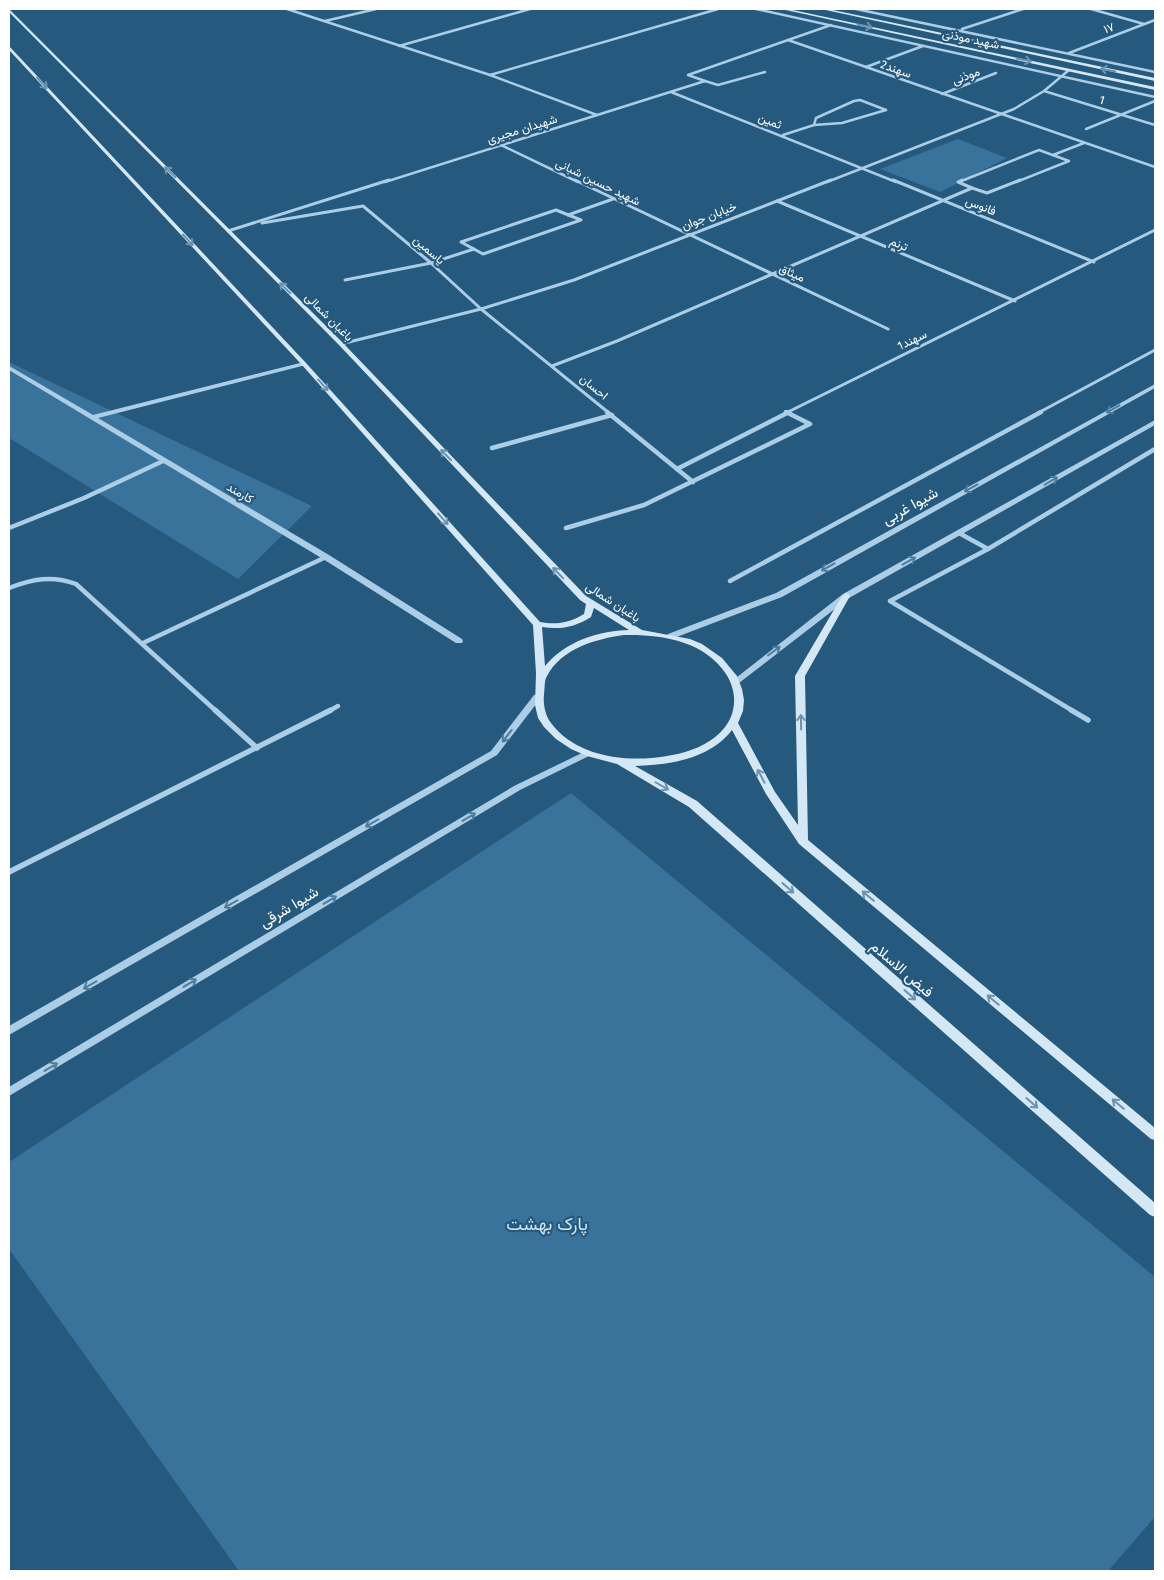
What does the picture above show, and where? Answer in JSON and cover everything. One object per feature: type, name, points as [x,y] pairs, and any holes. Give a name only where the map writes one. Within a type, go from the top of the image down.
[{"type":"main road","name":"شهید موذنی","points":[[783,9],[1155,89]]},
{"type":"main road","name":"شهید موذنی","points":[[823,9],[1155,80]]},
{"type":"main road","name":"باغبان شمالی","points":[[9,10],[341,344],[583,598],[639,632]]},
{"type":"main road","points":[[9,47],[304,364],[537,624],[556,628],[575,624],[588,615],[591,603]]},
{"type":"main road","points":[[803,841],[800,676],[846,596]]},
{"type":"main road","points":[[537,624],[541,676],[538,698],[544,719],[561,738],[588,753],[620,762],[655,762],[688,755],[715,742],[733,723],[740,702],[736,681],[722,662],[699,646],[671,636],[639,632],[608,635],[579,643],[557,658],[541,676]]},
{"type":"main road","points":[[733,723],[771,794],[803,841],[1155,1135]]},
{"type":"main road","name":"فیض الاسلام","points":[[620,762],[693,804],[1155,1210]]},
{"type":"street","points":[[287,9],[490,75],[597,115]]},
{"type":"street","points":[[324,22],[376,9]]},
{"type":"street","points":[[399,46],[530,9]]},
{"type":"street","points":[[490,75],[718,9]]},
{"type":"street","points":[[756,9],[1155,97]]},
{"type":"street","points":[[856,9],[1155,72]]},
{"type":"street","points":[[866,11],[872,9]]},
{"type":"street","points":[[960,30],[1023,9]]},
{"type":"street","points":[[1091,9],[1145,24]]},
{"type":"street","name":"۱۷","points":[[1068,53],[1155,20]]},
{"type":"street","points":[[765,72],[718,86],[688,75],[831,25]]},
{"type":"street","name":"2سهند","points":[[788,40],[1000,114]]},
{"type":"street","points":[[865,67],[924,46]]},
{"type":"street","name":"خیابان جوان","points":[[341,344],[481,309],[574,280],[1014,109],[1044,90],[1069,70]]},
{"type":"street","name":"موذنی","points":[[942,94],[996,73]]},
{"type":"street","name":"شهیدان مجیری","points":[[228,231],[705,81]]},
{"type":"street","name":"1","points":[[1044,90],[1155,125]]},
{"type":"street","name":"ثمین","points":[[670,92],[862,168]]},
{"type":"street","points":[[782,135],[814,125],[842,123],[886,110],[860,100],[854,100],[821,114],[816,118],[814,125]]},
{"type":"street","points":[[1086,129],[1155,101]]},
{"type":"street","points":[[1000,114],[1155,168]]},
{"type":"street","points":[[1053,155],[1084,143]]},
{"type":"street","name":"شهید حسین شبانی","points":[[501,145],[687,235]]},
{"type":"street","points":[[1039,150],[1068,161],[987,193],[972,188],[958,182],[1039,150]]},
{"type":"street","name":"فانوس","points":[[862,168],[1094,262]]},
{"type":"street","points":[[552,366],[617,341],[769,273],[972,188]]},
{"type":"street","points":[[568,215],[614,200]]},
{"type":"street","name":"ترنم","points":[[777,201],[1015,301]]},
{"type":"street","name":"یاسمین","points":[[245,226],[363,206],[431,263],[481,309]]},
{"type":"street","points":[[556,210],[568,215],[581,220],[484,254],[461,242],[556,210]]},
{"type":"street","name":"1سهند","points":[[677,469],[786,412],[1015,301],[1155,230]]},
{"type":"street","name":"میثاق","points":[[687,235],[888,329]]},
{"type":"street","points":[[345,280],[431,263],[474,249]]},
{"type":"street","name":"احسان","points":[[481,309],[693,482]]},
{"type":"street","points":[[730,581],[1155,350]]},
{"type":"street","points":[[91,418],[304,364]]},
{"type":"street","name":"کارمند","points":[[9,368],[326,557],[458,640]]},
{"type":"street","name":"شیوا غربی","points":[[671,636],[779,595],[1155,386]]},
{"type":"street","points":[[566,528],[644,505],[810,424],[786,412]]},
{"type":"street","points":[[492,448],[612,415]]},
{"type":"street","points":[[736,681],[846,596],[1155,422]]},
{"type":"street","points":[[1088,720],[890,601],[988,549],[1155,450]]},
{"type":"street","points":[[9,528],[84,498],[163,461]]},
{"type":"street","points":[[959,533],[988,549]]},
{"type":"street","points":[[142,643],[326,557]]},
{"type":"street","points":[[9,588],[30,580],[48,577],[64,578],[76,584],[257,748]]},
{"type":"street","name":"شیوا شرقی","points":[[9,1031],[494,753],[538,698]]},
{"type":"street","points":[[9,872],[338,706]]},
{"type":"street","name":"شیوا شرقی","points":[[9,1092],[517,788],[588,753]]},
{"type":"green space","points":[[958,139],[1007,158],[940,192],[880,169]]},
{"type":"green space","points":[[9,362],[312,506],[238,579],[9,438]]},
{"type":"green space","name":"پارک بهشت","points":[[571,793],[1155,1277],[1155,1517],[1108,1571],[239,1571],[9,1249],[9,1162]]}]
